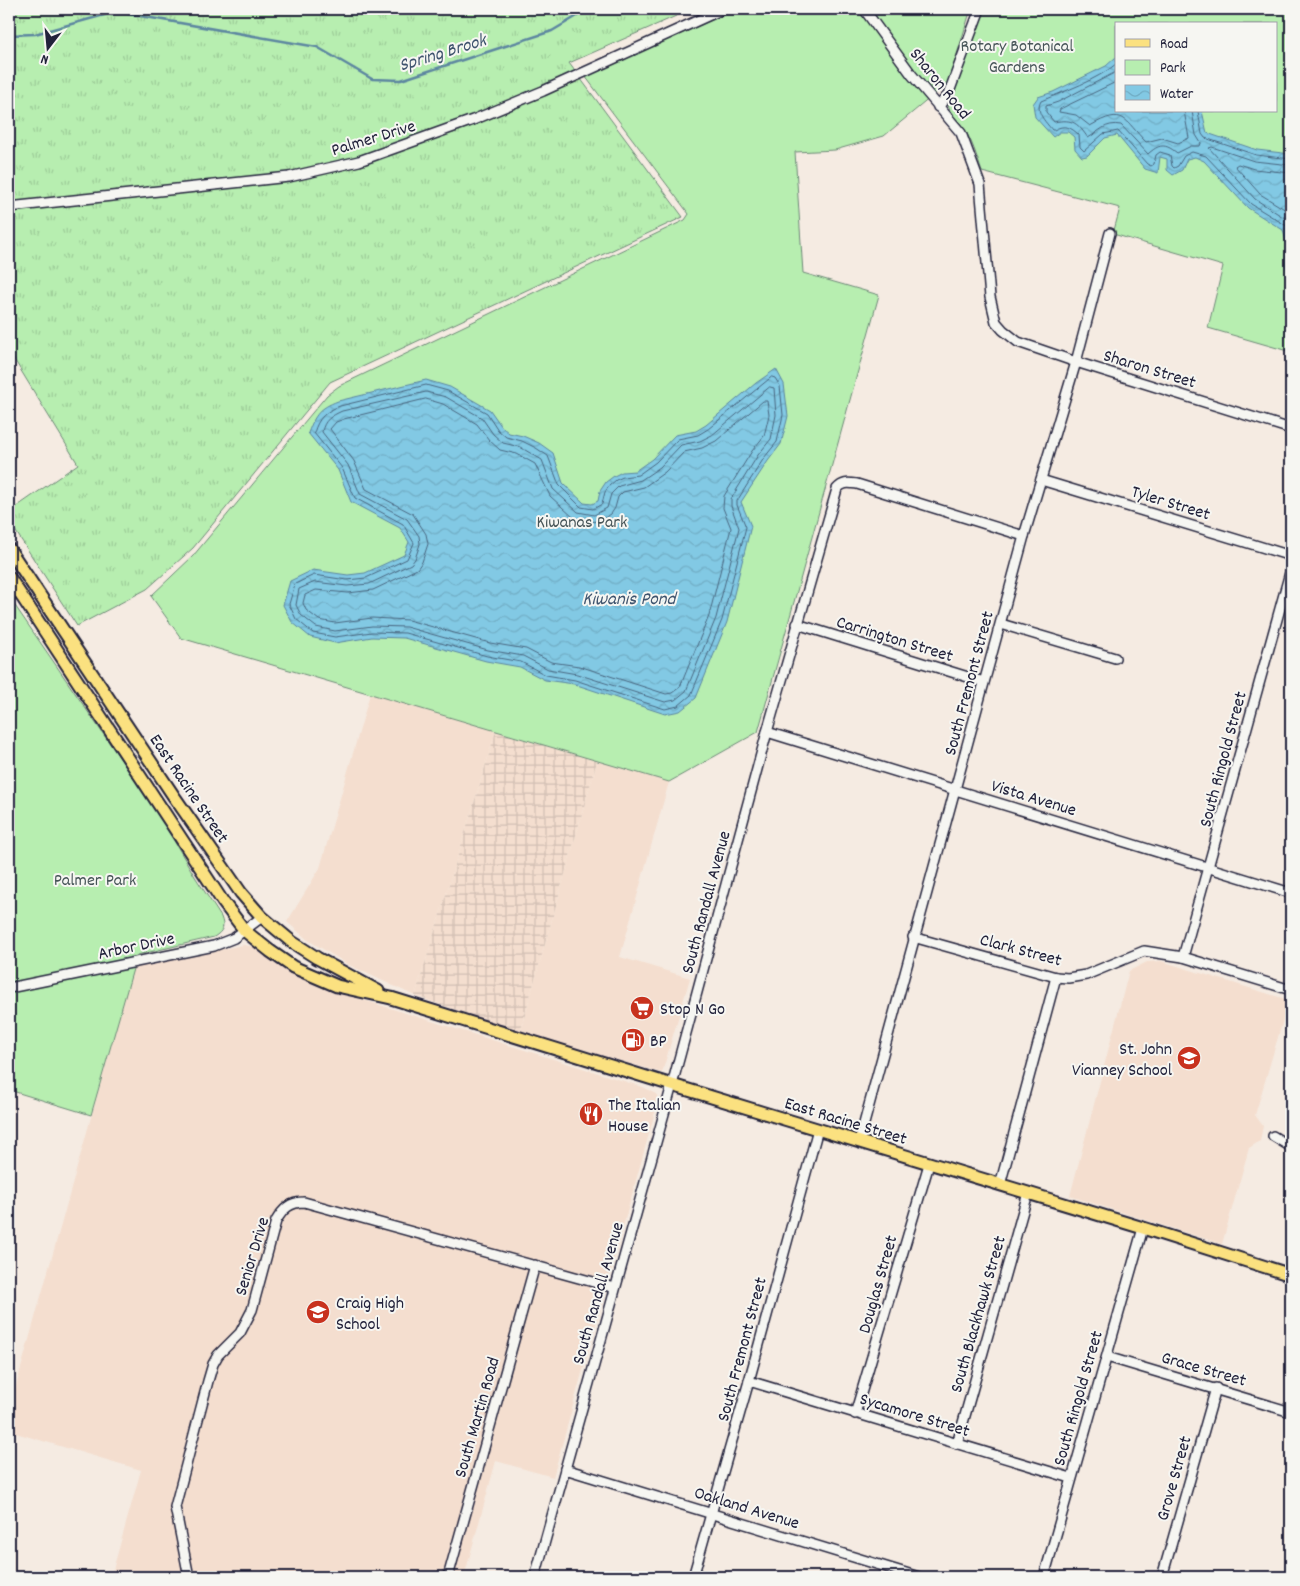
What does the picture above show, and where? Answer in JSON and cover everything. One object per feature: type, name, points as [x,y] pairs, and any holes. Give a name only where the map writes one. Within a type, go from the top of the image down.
[{"type":"main road","name":"East Racine Street","points":[[9,548],[225,872],[262,917],[292,942],[317,958],[391,998]]},
{"type":"main road","name":"East Racine Street","points":[[9,577],[223,902],[245,931],[293,967],[337,986],[391,998],[1291,1275]]},
{"type":"street","name":"Palmer Drive","points":[[9,207],[289,177],[359,161],[474,120],[723,9]]},
{"type":"street","name":"Sharon Road","points":[[864,9],[890,46],[961,133],[980,184],[990,297],[996,322],[1003,330]]},
{"type":"street","points":[[938,107],[948,95],[980,9]]},
{"type":"street","name":"South Fremont Street","points":[[859,1142],[913,937],[956,790],[1024,536],[1076,362],[1110,233]]},
{"type":"street","name":"Sharon Street","points":[[1003,330],[1018,342],[1076,362],[1291,429]]},
{"type":"street","name":"Tyler Street","points":[[1041,480],[1291,556]]},
{"type":"street","name":"South Randall Avenue","points":[[534,1577],[672,1085],[767,732],[837,489],[841,484],[848,482],[857,484],[1024,536]]},
{"type":"street","name":"South Ringold Street","points":[[1183,958],[1291,569]]},
{"type":"street","name":"Carrington Street","points":[[798,624],[984,682]]},
{"type":"street","points":[[1001,624],[1115,658]]},
{"type":"street","name":"Vista Avenue","points":[[767,732],[1291,894]]},
{"type":"street","name":"Arbor Drive","points":[[9,988],[214,946],[226,942],[245,931],[262,917]]},
{"type":"street","name":"Clark Street","points":[[913,937],[1056,977],[1068,978],[1086,975],[1144,951],[1183,958],[1291,990]]},
{"type":"street","points":[[1000,1185],[1056,977]]},
{"type":"street","name":"South Fremont Street","points":[[693,1577],[818,1129]]},
{"type":"street","points":[[1273,1136],[1291,1147]]},
{"type":"street","name":"Douglas Street","points":[[856,1414],[929,1164]]},
{"type":"street","name":"South Blackhawk Street","points":[[957,1444],[1028,1193]]},
{"type":"street","name":"Senior Drive","points":[[189,1577],[175,1507],[176,1498],[213,1364],[218,1355],[240,1333],[252,1310],[276,1221],[284,1209],[297,1202],[304,1202],[615,1288]]},
{"type":"street","name":"South Ringold Street","points":[[1044,1577],[1143,1228]]},
{"type":"street","name":"South Martin Road","points":[[448,1577],[535,1265]]},
{"type":"street","name":"Grace Street","points":[[1107,1356],[1291,1412]]},
{"type":"street","name":"Sycamore Street","points":[[749,1381],[1071,1478]]},
{"type":"street","name":"Grove Street","points":[[1162,1577],[1216,1388]]},
{"type":"street","name":"Oakland Avenue","points":[[565,1469],[919,1577]]},
{"type":"shaded area","points":[[370,694],[496,731],[415,996],[349,965],[308,940],[287,922],[320,868]]},
{"type":"shaded area","points":[[496,731],[597,761],[520,1032],[415,996]]},
{"type":"shaded area","points":[[597,761],[669,782],[620,957],[690,978],[662,1073],[520,1032]]},
{"type":"shaded area","name":"Craig High School","points":[[243,945],[256,947],[302,977],[335,991],[643,1087],[657,1094],[657,1105],[553,1477],[496,1461],[464,1577],[111,1577],[141,1470],[9,1431],[9,1411],[133,967]]},
{"type":"shaded area","name":"St. John Vianney School","points":[[1161,961],[1289,1000],[1255,1115],[1263,1126],[1260,1141],[1249,1148],[1222,1244],[1070,1196],[1129,971],[1147,962]]},
{"type":"green space","points":[[9,9],[692,9],[569,63],[683,217],[330,382],[193,548],[147,589],[77,626],[9,521],[9,512],[78,464],[9,351]]},
{"type":"green space","name":"Kiwanas Park","points":[[737,9],[971,9],[948,83],[884,136],[835,150],[795,152],[803,273],[879,295],[758,732],[669,782],[181,638],[151,596],[193,556],[327,395],[339,386],[685,220],[689,214],[585,76]]},
{"type":"green space","name":"Rotary Botanical Gardens","points":[[984,9],[1291,9],[1291,352],[1208,328],[1223,266],[1113,234],[1120,208],[982,172],[969,137],[948,104]]},
{"type":"green space","name":"Palmer Park","points":[[9,597],[159,815],[221,917],[223,924],[221,931],[214,937],[137,955],[91,1115],[9,1090]]},
{"type":"water","points":[[1115,58],[1115,112],[1202,112],[1207,133],[1257,150],[1291,154],[1291,278],[1286,267],[1287,245],[1283,230],[1248,208],[1204,161],[1195,157],[1187,159],[1182,170],[1173,175],[1167,170],[1167,159],[1160,157],[1158,173],[1145,169],[1117,135],[1105,138],[1087,156],[1082,157],[1075,149],[1074,137],[1068,132],[1060,132],[1053,137],[1035,117],[1033,104],[1038,97],[1053,92],[1106,66]]},
{"type":"water","name":"Kiwanis Pond","points":[[776,369],[784,384],[788,416],[781,444],[741,502],[751,526],[727,622],[696,698],[680,711],[665,714],[574,684],[545,680],[520,667],[486,661],[404,638],[372,637],[335,643],[310,637],[292,622],[283,605],[290,581],[313,570],[348,575],[365,573],[404,555],[409,542],[400,528],[351,502],[338,470],[308,433],[318,413],[326,406],[338,401],[426,380],[450,387],[490,410],[502,427],[509,433],[523,436],[539,443],[553,453],[563,483],[584,503],[592,504],[598,501],[600,491],[606,482],[614,476],[622,472],[635,471],[652,459],[675,435],[696,431],[706,425],[756,383]]},
{"type":"waterway","name":"Spring Brook","points":[[9,35],[35,34],[108,14],[123,13],[317,47],[372,79],[401,80],[552,31],[589,9]]},
{"type":"place","name":"Stop N Go","points":[[642,1008]]},
{"type":"place","name":"BP","points":[[633,1040]]},
{"type":"place","name":"St. John Vianney School","points":[[1189,1058]]},
{"type":"place","name":"The Italian House","points":[[591,1114]]},
{"type":"place","name":"Craig High School","points":[[318,1312]]}]
